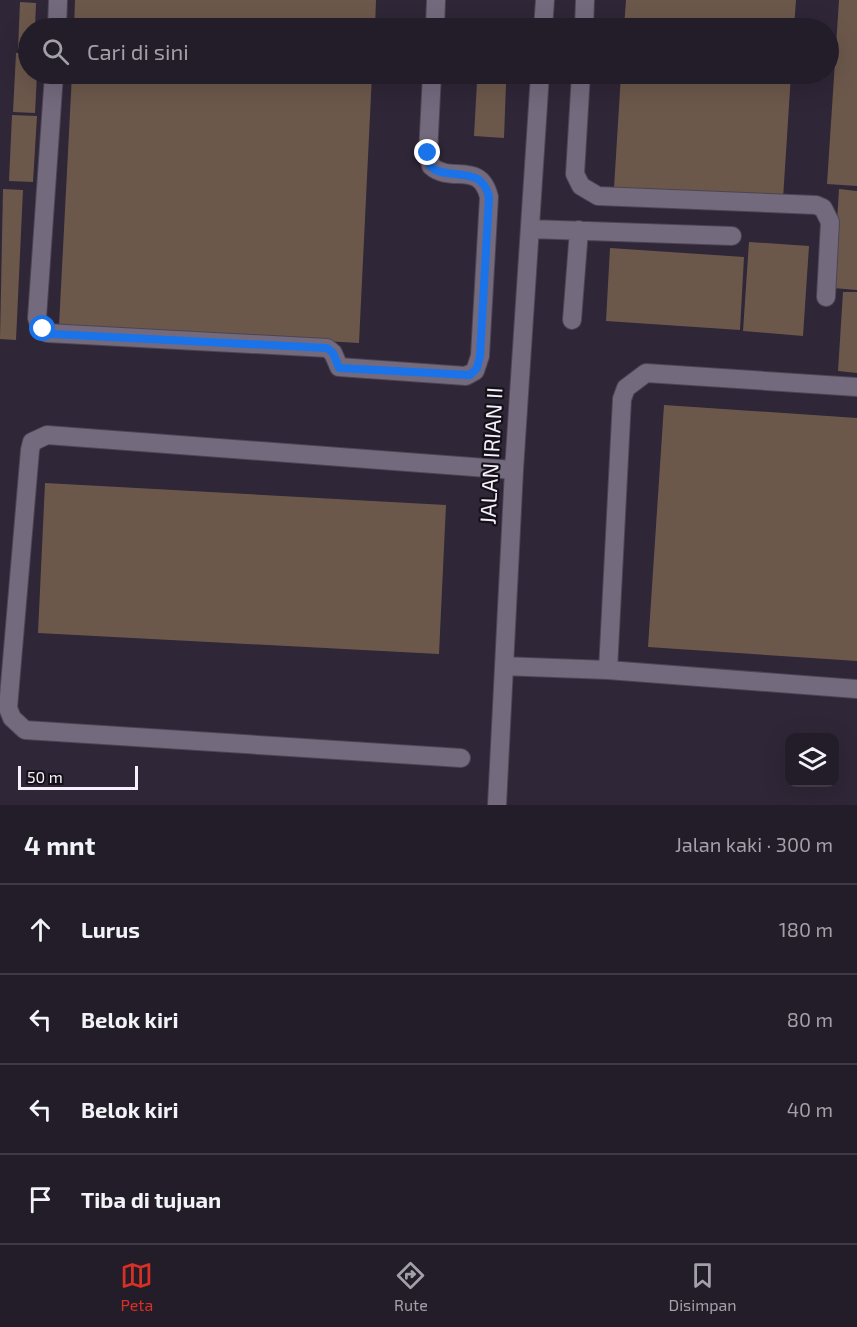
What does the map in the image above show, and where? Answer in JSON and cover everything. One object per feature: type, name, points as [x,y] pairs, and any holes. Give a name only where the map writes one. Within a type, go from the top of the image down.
[{"type":"street","points":[[57,18],[58,0]]},
{"type":"street","points":[[435,18],[436,0]]},
{"type":"street","points":[[544,18],[545,0]]},
{"type":"street","points":[[584,18],[585,0]]},
{"type":"street","points":[[53,84],[37,318],[47,333],[327,348],[333,353],[339,368],[466,376],[475,371],[480,356],[489,197],[482,181],[476,176],[442,173],[430,166],[428,153],[431,84]]},
{"type":"street","name":"JALAN IRIAN II","points":[[497,805],[514,470],[539,84]]},
{"type":"street","points":[[580,84],[575,174],[585,189],[598,196],[816,205],[823,208],[830,222],[826,297]]},
{"type":"street","points":[[530,229],[732,236]]},
{"type":"street","points":[[572,320],[579,230]]},
{"type":"street","points":[[608,670],[622,399],[626,388],[646,373],[857,387]]},
{"type":"street","points":[[461,758],[25,730],[17,725],[8,708],[30,450],[32,442],[47,435],[514,470]]},
{"type":"street","points":[[504,666],[608,670],[857,689]]},
{"type":"building","points":[[75,0],[376,0],[375,18],[74,18]]},
{"type":"building","points":[[626,0],[796,0],[795,18],[625,18]]},
{"type":"building","points":[[839,0],[857,0],[857,186],[827,184],[834,84],[839,84]]},
{"type":"building","points":[[20,2],[36,3],[35,18],[19,18]]},
{"type":"building","points":[[16,53],[18,53],[18,84],[36,84],[35,113],[13,112]]},
{"type":"building","points":[[71,84],[372,84],[359,343],[59,326]]},
{"type":"building","points":[[477,84],[506,84],[504,138],[474,136]]},
{"type":"building","points":[[620,84],[790,84],[783,199],[614,188]]},
{"type":"building","points":[[12,115],[37,116],[33,182],[9,181]]},
{"type":"building","points":[[3,189],[23,190],[16,340],[0,339]]},
{"type":"building","points":[[839,189],[857,191],[857,290],[833,288]]},
{"type":"building","points":[[749,242],[809,246],[803,336],[743,331]]},
{"type":"building","points":[[610,248],[744,257],[740,330],[606,321]]},
{"type":"building","points":[[843,292],[857,292],[857,373],[838,371]]},
{"type":"building","points":[[664,405],[857,418],[857,661],[648,647]]},
{"type":"building","points":[[45,483],[446,505],[439,654],[38,633]]},
{"type":"route","points":[[43,329],[52,334],[327,348],[333,353],[339,368],[470,375],[477,368],[480,356],[489,197],[487,188],[476,176],[442,173],[435,170],[430,166],[428,153]]}]
